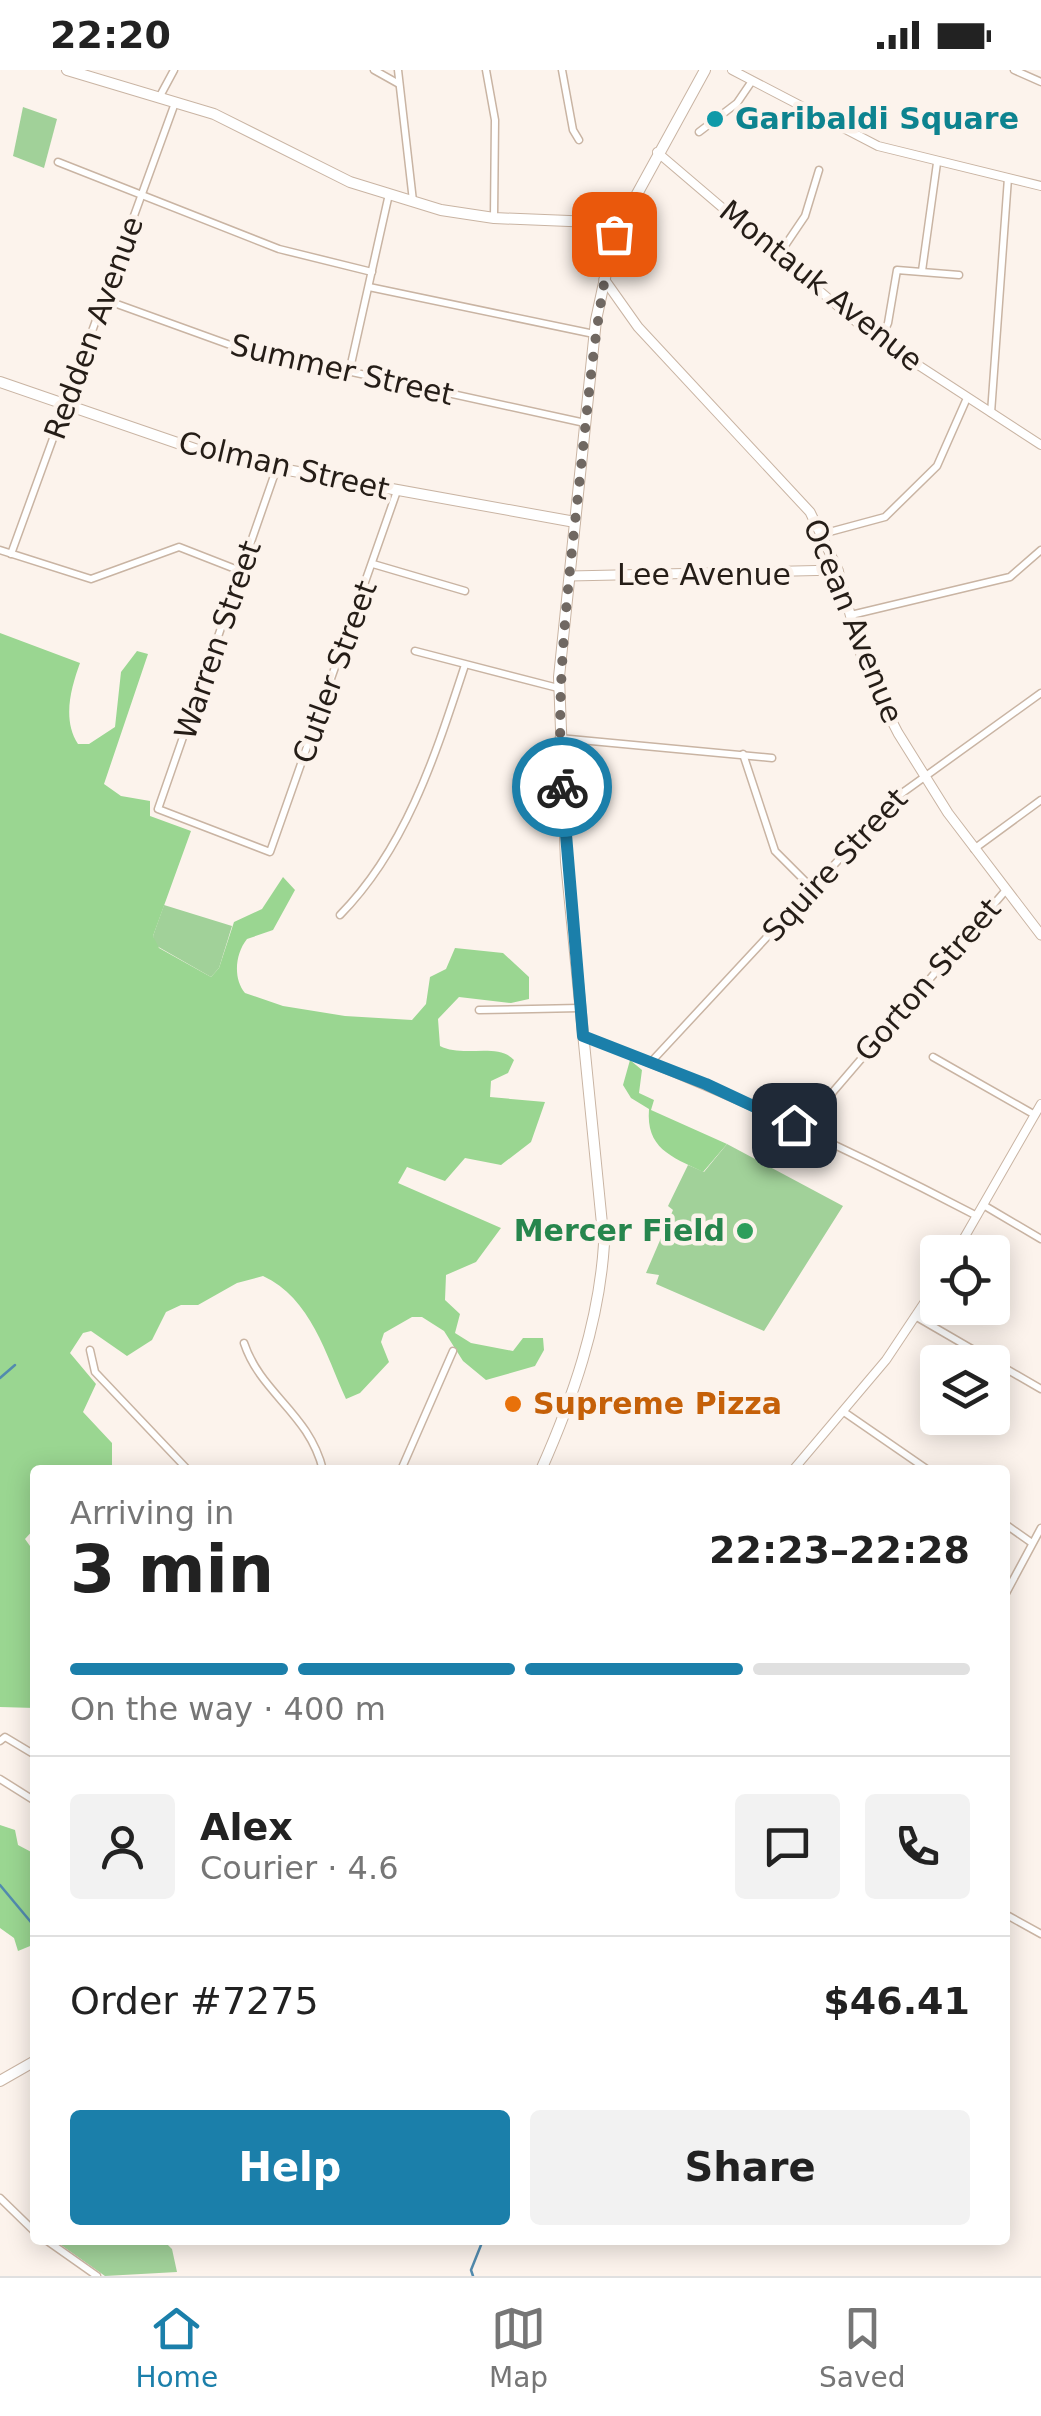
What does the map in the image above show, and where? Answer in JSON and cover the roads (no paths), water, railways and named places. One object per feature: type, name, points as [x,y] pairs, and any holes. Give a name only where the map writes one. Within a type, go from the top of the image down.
[{"type":"main road","points":[[68,70],[214,114],[350,182],[413,201],[494,218],[618,222]]},
{"type":"main road","points":[[543,1465],[585,1352],[602,1282],[604,1244],[558,738],[558,688],[594,334],[618,222],[705,70]]},
{"type":"main road","name":"Ocean Avenue","points":[[604,279],[638,327],[802,502],[838,570],[871,681],[923,774],[1006,890],[1037,922],[1041,934]]},
{"type":"main road","name":"Colman Street","points":[[0,382],[221,458],[575,522]]},
{"type":"main road","name":"Lee Avenue","points":[[570,576],[838,570]]},
{"type":"main road","points":[[0,2081],[30,2064]]},
{"type":"street","points":[[160,96],[174,70]]},
{"type":"street","points":[[374,70],[400,84]]},
{"type":"street","points":[[398,70],[413,201]]},
{"type":"street","points":[[486,70],[495,120],[494,218]]},
{"type":"street","points":[[562,70],[579,140]]},
{"type":"street","points":[[732,70],[862,140],[1041,186]]},
{"type":"street","points":[[1014,70],[1041,82]]},
{"type":"street","points":[[699,132],[740,101],[752,81]]},
{"type":"street","name":"Redden Avenue","points":[[11,554],[175,101]]},
{"type":"street","name":"Montauk Avenue","points":[[657,152],[880,341],[1041,444]]},
{"type":"street","points":[[58,162],[279,249],[372,272]]},
{"type":"street","points":[[922,270],[937,162]]},
{"type":"street","points":[[778,256],[805,216],[819,170]]},
{"type":"street","points":[[991,412],[1008,178]]},
{"type":"street","points":[[349,374],[389,194]]},
{"type":"street","points":[[880,341],[888,323],[896,270],[960,274]]},
{"type":"street","points":[[369,286],[594,334]]},
{"type":"street","name":"Summer Street","points":[[104,299],[233,346],[585,424]]},
{"type":"street","points":[[822,534],[885,517],[937,466],[968,398]]},
{"type":"street","name":"Warren Street","points":[[158,809],[276,470]]},
{"type":"street","name":"Cutler Street","points":[[158,809],[270,852],[397,491]]},
{"type":"street","points":[[0,550],[86,579],[111,575],[179,547],[243,572]]},
{"type":"street","points":[[851,615],[1010,576],[1041,550]]},
{"type":"street","points":[[374,564],[465,591]]},
{"type":"street","points":[[415,651],[558,688]]},
{"type":"street","points":[[340,915],[356,898],[422,794],[466,665]]},
{"type":"street","name":"Squire Street","points":[[650,1062],[923,774],[1041,693]]},
{"type":"street","points":[[558,738],[772,758]]},
{"type":"street","points":[[743,754],[775,851],[812,888]]},
{"type":"street","points":[[974,848],[1041,800]]},
{"type":"street","name":"Gorton Street","points":[[772,1163],[1006,890]]},
{"type":"street","points":[[479,1010],[580,1008]]},
{"type":"street","points":[[583,1036],[803,1128],[978,1217]]},
{"type":"street","points":[[933,1057],[1035,1115]]},
{"type":"street","points":[[967,1235],[1041,1104]]},
{"type":"street","points":[[985,1206],[1041,1238]]},
{"type":"street","points":[[797,1465],[844,1412],[920,1309]]},
{"type":"street","points":[[915,1316],[1041,1389]]},
{"type":"street","points":[[244,1343],[252,1367],[309,1431],[321,1465]]},
{"type":"street","points":[[90,1350],[95,1372],[183,1465]]},
{"type":"street","points":[[403,1465],[453,1351]]},
{"type":"street","points":[[844,1412],[921,1465]]},
{"type":"street","points":[[1010,1528],[1032,1543]]},
{"type":"street","points":[[1010,1585],[1041,1528]]},
{"type":"street","points":[[2,1739],[30,1753]]},
{"type":"street","points":[[0,1779],[30,1798]]},
{"type":"street","points":[[1010,1917],[1041,1934]]},
{"type":"street","points":[[0,2198],[30,2227]]},
{"type":"street","points":[[53,2245],[97,2276]]},
{"type":"waterway","points":[[0,1378],[15,1365]]},
{"type":"waterway","points":[[0,1885],[30,1921]]},
{"type":"waterway","points":[[473,2276],[471,2270],[481,2245]]},
{"type":"place","name":"Garibaldi Square","points":[[715,119]]},
{"type":"place","name":"Mercer Field","points":[[745,1231]]},
{"type":"place","name":"Supreme Pizza","points":[[513,1404]]}]
